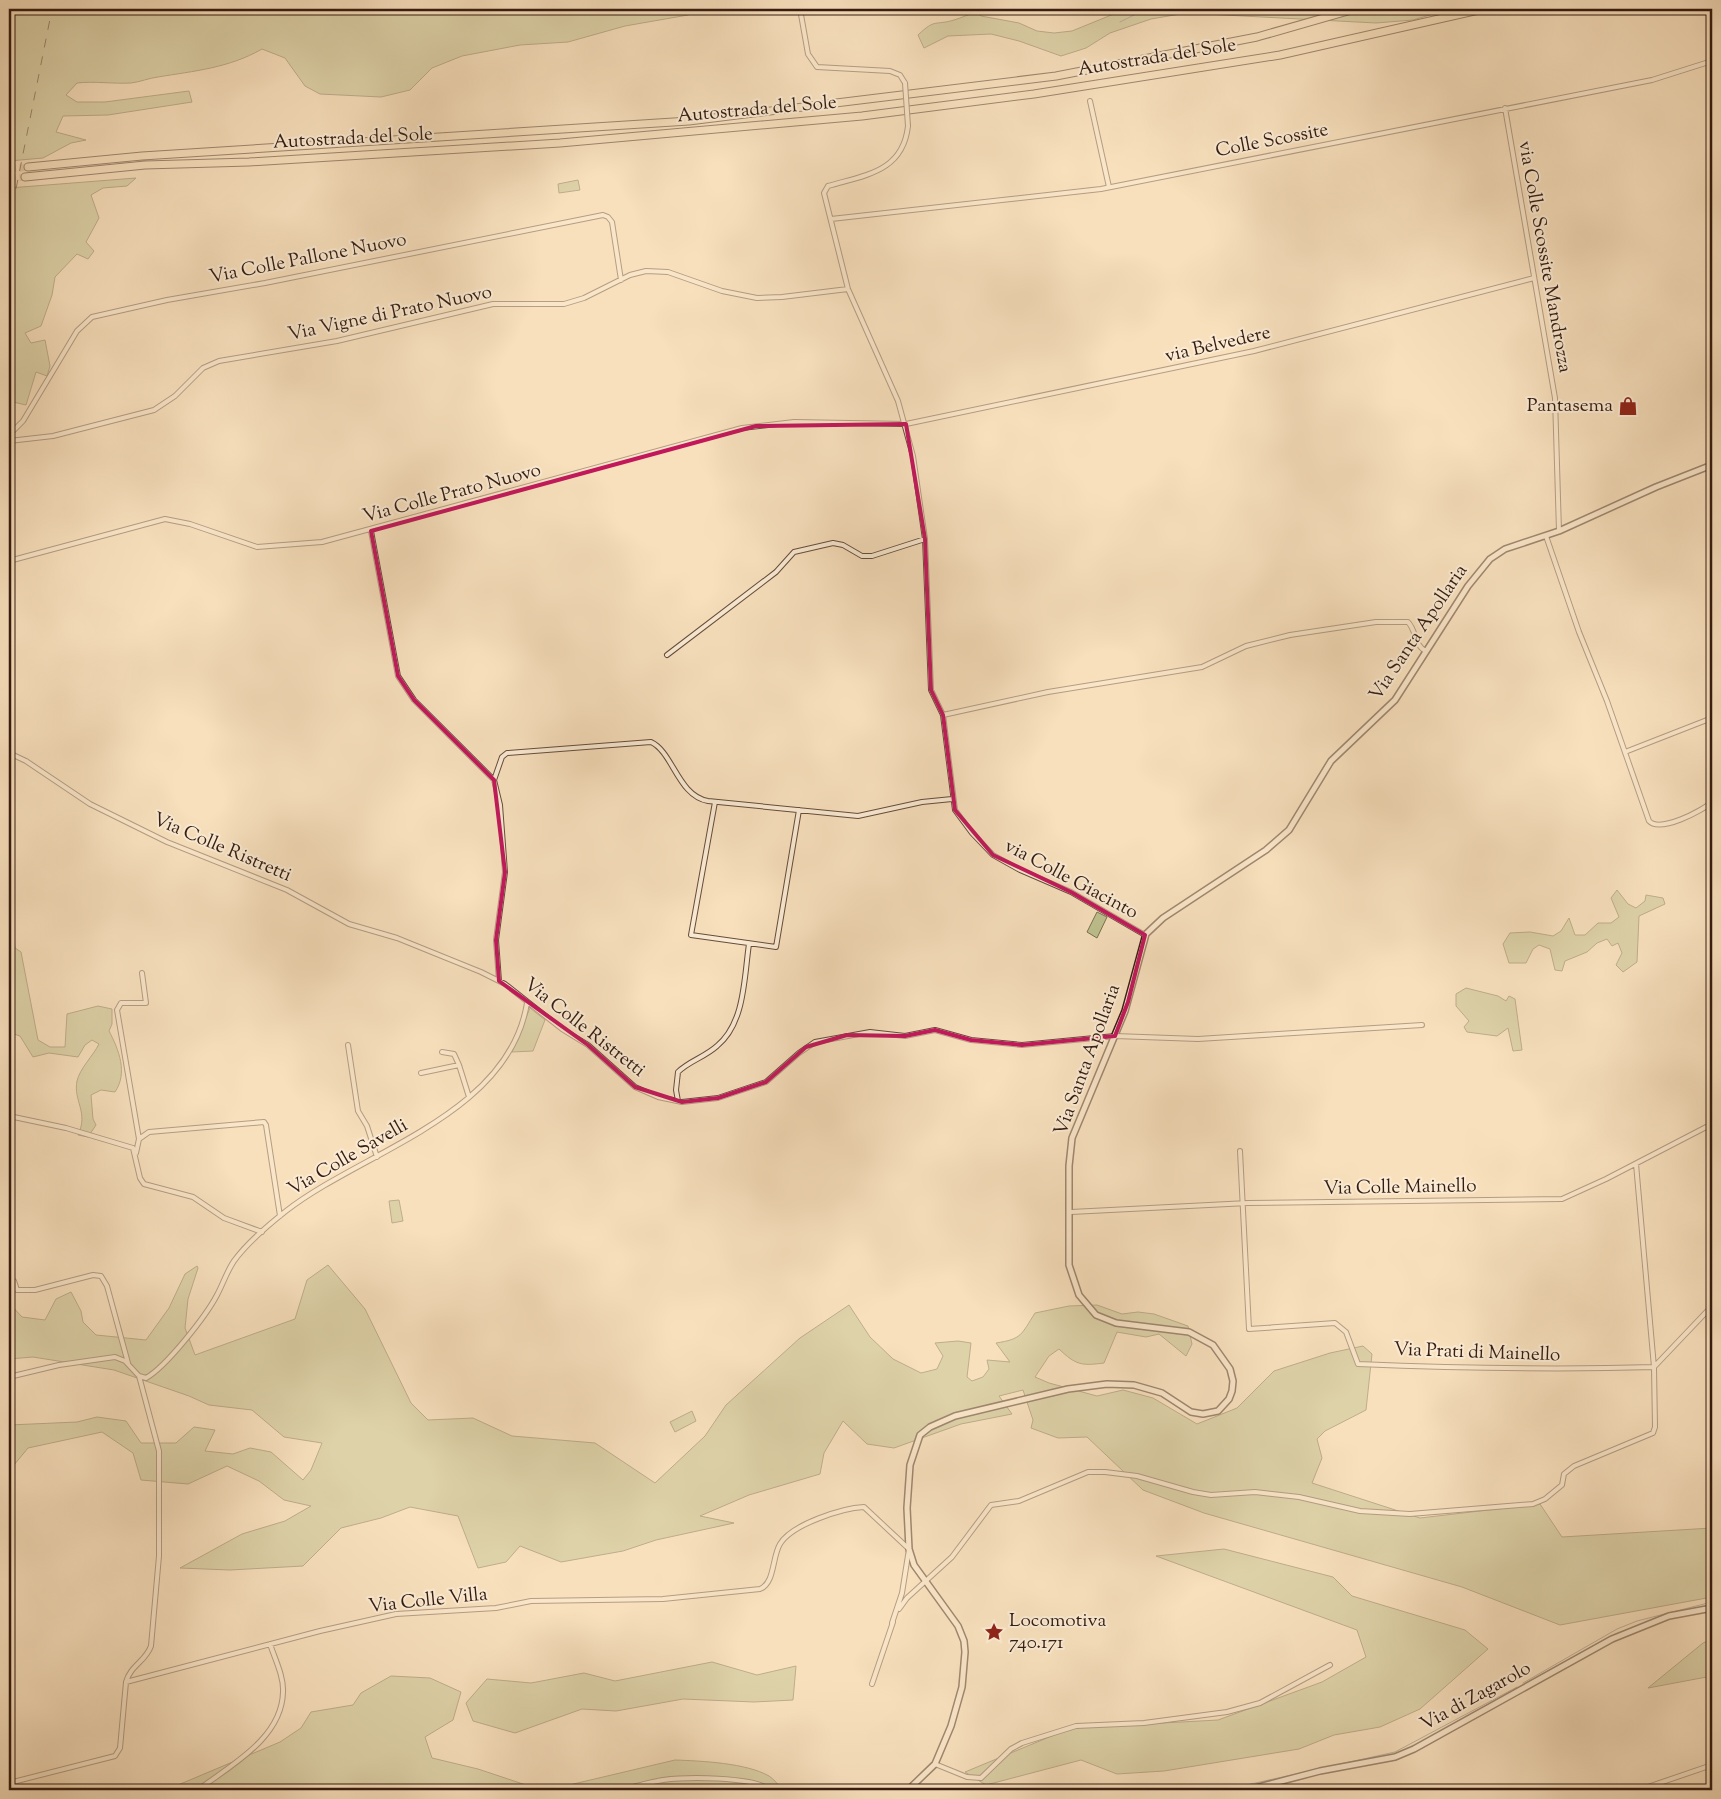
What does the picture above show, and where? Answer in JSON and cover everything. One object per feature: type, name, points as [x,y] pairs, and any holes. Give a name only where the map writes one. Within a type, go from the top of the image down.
[{"type":"highway","name":"Autostrada del Sole","points":[[28,167],[142,156],[699,120],[1056,76],[1258,37],[1355,9]]},
{"type":"highway","name":"Autostrada del Sole","points":[[25,177],[145,165],[259,161],[560,143],[862,116],[1063,90],[1280,55],[1483,9]]},
{"type":"street","points":[[800,9],[808,54],[813,64],[819,68],[890,71],[900,75],[905,83],[908,126],[904,146],[894,161],[861,176],[825,188],[824,194],[848,289],[898,401],[906,424],[925,538],[931,690],[943,714],[1048,692],[1202,667],[1251,644],[1290,635],[1376,622],[1408,622],[1412,626],[1420,648],[1426,651]]},
{"type":"street","name":"Colle Scossite","points":[[831,219],[1109,187],[1652,80],[1712,61]]},
{"type":"street","points":[[1090,102],[1109,187]]},
{"type":"street","name":"via Colle Scossite Mandrozza","points":[[1505,108],[1555,398],[1559,531]]},
{"type":"street","name":"Via Colle Pallone Nuovo","points":[[9,434],[26,418],[77,331],[92,318],[167,300],[265,283],[603,215],[612,222],[621,280]]},
{"type":"street","name":"Via Vigne di Prato Nuovo","points":[[9,441],[53,436],[154,410],[175,396],[203,368],[219,361],[338,341],[494,304],[564,304],[597,293],[621,280],[646,271],[668,272],[722,291],[762,298],[848,289]]},
{"type":"street","name":"via Belvedere","points":[[906,424],[1254,352],[1534,278]]},
{"type":"street","name":"Via Colle Prato Nuovo","points":[[9,560],[165,519],[190,524],[257,547],[314,544],[371,531],[422,515],[756,426],[835,422],[906,424]]},
{"type":"street","name":"Via Santa Apollaria","points":[[908,1790],[935,1764],[952,1726],[961,1692],[965,1646],[958,1626],[914,1565],[909,1548],[907,1508],[910,1464],[916,1441],[930,1427],[955,1416],[1024,1398],[1107,1384],[1146,1388],[1162,1393],[1191,1412],[1203,1414],[1218,1411],[1230,1397],[1233,1385],[1230,1369],[1220,1353],[1206,1340],[1188,1332],[1116,1323],[1100,1317],[1090,1309],[1077,1290],[1069,1265],[1071,1212],[1069,1168],[1072,1138],[1128,1002],[1145,935],[1164,918],[1266,850],[1289,830],[1331,761],[1363,729],[1388,709],[1468,586],[1487,562],[1507,548],[1559,531],[1656,487],[1712,465]]},
{"type":"street","points":[[371,531],[398,676],[414,700],[494,780],[500,805],[505,872],[497,930],[499,981]]},
{"type":"street","points":[[1546,536],[1579,632],[1651,823],[1662,824],[1681,819],[1712,802]]},
{"type":"street","points":[[667,655],[776,572],[794,552],[833,543],[843,545],[862,556],[872,556],[925,538]]},
{"type":"street","name":"via Colle Giacinto","points":[[943,714],[952,799],[959,818],[993,855],[1020,870],[1071,892],[1145,935]]},
{"type":"street","points":[[1625,752],[1712,718]]},
{"type":"street","points":[[494,780],[502,758],[507,753],[645,741],[659,747],[673,771],[696,796],[704,801],[864,815],[922,802],[952,799]]},
{"type":"street","name":"Via Colle Ristretti","points":[[9,753],[26,761],[90,804],[168,842],[287,890],[349,924],[397,938],[499,981],[562,1029],[588,1045],[635,1087],[658,1097],[678,1101],[718,1098],[766,1082],[806,1047],[816,1042],[870,1032],[904,1036],[935,1030],[971,1040],[1022,1045],[1115,1036],[1198,1039],[1422,1025]]},
{"type":"street","points":[[715,802],[691,934],[749,944],[776,946],[799,810]]},
{"type":"street","points":[[678,1101],[676,1090],[678,1072],[716,1047],[726,1038],[734,1025],[740,1008],[749,944]]},
{"type":"street","points":[[136,1155],[139,1139],[117,1010],[121,1004],[146,1003],[142,973]]},
{"type":"street","name":"Via Colle Savelli","points":[[139,1376],[146,1378],[155,1372],[198,1323],[217,1296],[232,1264],[280,1216],[320,1186],[433,1124],[469,1097],[507,1055],[516,1040],[527,1003]]},
{"type":"street","points":[[348,1045],[358,1112],[367,1126],[377,1156]]},
{"type":"street","points":[[442,1052],[454,1054],[469,1097]]},
{"type":"street","points":[[421,1073],[459,1064]]},
{"type":"street","points":[[9,1116],[105,1138],[133,1148],[140,1179],[146,1185],[193,1197],[224,1218],[262,1232]]},
{"type":"street","points":[[139,1139],[143,1134],[154,1131],[264,1122],[280,1216]]},
{"type":"street","name":"Via Colle Mainello","points":[[1071,1212],[1242,1204],[1562,1199],[1636,1164],[1712,1124]]},
{"type":"street","points":[[1240,1151],[1242,1204]]},
{"type":"street","points":[[892,1623],[901,1605],[952,1557],[990,1505],[1019,1501],[1088,1472],[1137,1476],[1211,1496],[1262,1492],[1299,1497],[1372,1513],[1430,1513],[1537,1502],[1562,1485],[1564,1474],[1576,1464],[1653,1433],[1655,1427],[1654,1367],[1636,1164]]},
{"type":"street","name":"Via Prati di Mainello","points":[[1242,1204],[1250,1330],[1338,1324],[1346,1332],[1359,1364],[1459,1369],[1560,1370],[1654,1367]]},
{"type":"street","points":[[9,1280],[15,1282],[17,1290],[26,1291],[94,1275],[101,1276],[106,1282],[128,1363]]},
{"type":"street","points":[[1654,1367],[1712,1306]]},
{"type":"street","points":[[9,1377],[59,1366],[114,1357],[121,1358],[139,1376],[159,1451],[159,1556],[151,1646],[146,1657],[131,1671],[126,1682],[121,1746],[115,1756],[9,1783]]},
{"type":"street","name":"Via Colle Villa","points":[[126,1682],[270,1644],[396,1614],[496,1608],[531,1601],[663,1599],[760,1589],[768,1583],[779,1544],[787,1536],[809,1523],[850,1507],[864,1507],[909,1548]]},
{"type":"street","points":[[872,1684],[872,1678],[902,1593],[909,1548]]},
{"type":"street","name":"Via di Zagarolo","points":[[1246,1790],[1320,1771],[1395,1757],[1414,1749],[1612,1638],[1669,1616],[1712,1608]]},
{"type":"street","points":[[198,1790],[256,1746],[275,1721],[284,1692],[270,1644]]},
{"type":"street","points":[[935,1764],[967,1777],[981,1778],[1011,1749],[1022,1743],[1076,1726],[1144,1723],[1228,1712],[1260,1703],[1330,1666]]},
{"type":"street","points":[[1639,1790],[1712,1765]]},
{"type":"street","points":[[621,1790],[655,1782],[680,1779],[748,1781],[770,1790]]},
{"type":"highlighted area","points":[[906,424],[925,539],[931,690],[943,715],[955,810],[993,855],[1071,892],[1145,935],[1128,1002],[1115,1036],[1022,1045],[971,1040],[935,1030],[905,1036],[847,1035],[806,1047],[766,1082],[718,1098],[682,1102],[635,1087],[588,1045],[499,981],[496,940],[505,872],[494,780],[414,700],[398,676],[371,531],[756,426]]},
{"type":"green space","points":[[9,9],[93,9],[95,13],[130,9],[702,9],[688,15],[625,26],[568,42],[520,45],[462,56],[432,68],[410,90],[381,97],[320,94],[305,86],[285,58],[262,49],[237,61],[198,71],[124,83],[77,83],[66,95],[77,102],[105,102],[189,91],[192,102],[108,115],[63,116],[56,132],[86,140],[71,143],[43,158],[9,161]]},
{"type":"green space","points":[[1126,9],[1450,9],[1413,20],[1376,23],[1186,13],[1151,19],[1110,33],[1086,48],[1061,56],[1019,41],[991,34],[948,36],[924,48],[918,35],[932,24],[954,20],[977,12],[981,16],[1019,23],[1037,31],[1054,33],[1072,31]]},
{"type":"green space","points":[[136,178],[127,186],[103,188],[91,195],[99,218],[86,242],[94,251],[88,259],[77,254],[55,277],[52,295],[41,326],[25,333],[31,343],[45,340],[50,366],[47,376],[36,372],[26,405],[9,401],[9,188]]},
{"type":"green space","points":[[578,180],[580,190],[559,193],[558,184]]},
{"type":"green space","points":[[1617,890],[1628,904],[1636,908],[1645,901],[1646,895],[1663,898],[1665,904],[1639,916],[1637,962],[1623,972],[1616,965],[1622,953],[1618,943],[1612,946],[1607,939],[1597,943],[1587,952],[1565,961],[1562,971],[1555,970],[1550,949],[1539,945],[1533,949],[1526,963],[1509,963],[1503,944],[1510,933],[1530,932],[1553,936],[1561,931],[1569,918],[1575,935],[1585,935],[1598,923],[1611,923],[1619,917],[1611,898]]},
{"type":"green space","points":[[1097,912],[1107,917],[1097,938],[1087,932]]},
{"type":"green space","points":[[9,929],[13,929],[15,948],[21,952],[38,1040],[50,1047],[65,1047],[67,1014],[98,1006],[112,1009],[112,1024],[109,1031],[119,1054],[121,1077],[115,1092],[101,1090],[91,1095],[93,1119],[96,1125],[88,1137],[78,1135],[82,1120],[76,1088],[81,1071],[99,1044],[92,1040],[85,1045],[78,1057],[49,1053],[33,1057],[20,1036],[11,1033],[9,1035]]},
{"type":"green space","points":[[1466,988],[1498,996],[1506,1001],[1509,996],[1515,999],[1522,1050],[1513,1051],[1508,1028],[1497,1036],[1467,1032],[1464,1027],[1469,1021],[1456,1006],[1456,994]]},
{"type":"green space","points":[[530,1008],[545,1020],[533,1051],[512,1052]]},
{"type":"green space","points":[[399,1200],[403,1221],[392,1223],[389,1201]]},
{"type":"green space","points":[[328,1265],[365,1309],[411,1403],[428,1420],[473,1418],[512,1436],[595,1443],[655,1483],[705,1436],[726,1405],[800,1338],[849,1305],[870,1337],[893,1359],[921,1373],[937,1369],[943,1356],[935,1343],[958,1341],[971,1343],[967,1377],[972,1381],[983,1377],[989,1369],[987,1360],[1010,1362],[996,1343],[1011,1340],[1020,1335],[1035,1313],[1069,1306],[1097,1305],[1122,1314],[1138,1312],[1154,1314],[1188,1326],[1192,1344],[1186,1356],[1159,1334],[1146,1337],[1117,1332],[1104,1363],[1079,1363],[1059,1349],[1049,1356],[1035,1377],[1049,1383],[1097,1396],[1123,1390],[1153,1398],[1197,1424],[1237,1408],[1274,1371],[1330,1353],[1363,1346],[1372,1354],[1366,1410],[1325,1431],[1317,1439],[1322,1458],[1312,1483],[1420,1518],[1540,1504],[1562,1537],[1712,1528],[1712,1597],[1560,1625],[1462,1587],[1204,1513],[1143,1490],[1087,1437],[1058,1438],[1031,1428],[1033,1420],[1023,1390],[999,1396],[1012,1414],[961,1424],[894,1448],[867,1444],[843,1421],[824,1453],[820,1474],[749,1495],[700,1516],[734,1523],[656,1540],[623,1551],[561,1562],[520,1546],[506,1562],[478,1568],[458,1516],[410,1507],[381,1518],[341,1528],[303,1566],[230,1570],[180,1568],[242,1534],[285,1521],[311,1506],[284,1500],[259,1481],[227,1466],[188,1484],[141,1480],[133,1453],[102,1432],[28,1448],[9,1471],[9,1425],[77,1422],[97,1417],[126,1421],[141,1443],[176,1443],[194,1427],[215,1430],[205,1451],[233,1454],[250,1448],[271,1452],[303,1480],[311,1470],[322,1443],[284,1437],[252,1410],[209,1405],[189,1396],[114,1370],[33,1357],[9,1359],[9,1303],[22,1317],[45,1320],[56,1299],[71,1292],[81,1311],[83,1322],[96,1335],[146,1340],[169,1308],[185,1274],[197,1266],[188,1299],[185,1328],[195,1355],[295,1319],[307,1280]]},
{"type":"green space","points":[[692,1411],[696,1421],[675,1432],[670,1422]]},
{"type":"green space","points":[[1224,1549],[1333,1577],[1352,1596],[1465,1630],[1488,1649],[1420,1709],[1380,1727],[1334,1735],[1299,1749],[1164,1771],[1117,1774],[1081,1760],[986,1785],[965,1772],[1071,1728],[1218,1720],[1322,1682],[1366,1657],[1357,1630],[1156,1556]]},
{"type":"green space","points":[[1712,1639],[1712,1676],[1648,1688],[1703,1643]]},
{"type":"green space","points":[[712,1662],[757,1675],[796,1666],[793,1700],[754,1702],[683,1699],[616,1711],[582,1709],[515,1733],[473,1721],[466,1703],[487,1679],[531,1683],[584,1673],[615,1681]]},
{"type":"green space","points":[[391,1676],[430,1678],[461,1692],[453,1720],[425,1737],[432,1758],[478,1769],[541,1790],[174,1790],[178,1785],[280,1742],[301,1728],[311,1712],[353,1705],[361,1693]]},
{"type":"green space","points":[[675,1760],[736,1765],[748,1768],[769,1776],[783,1790],[548,1790]]},
{"type":"waterway","points":[[1120,22],[1146,9]]},
{"type":"waterway","points":[[1523,1683],[1617,1629],[1637,1621],[1712,1602]]},
{"type":"waterway","points":[[1224,1790],[1395,1752],[1517,1687]]},
{"type":"tunnel","points":[[9,169],[28,167]]},
{"type":"tunnel","points":[[9,179],[25,177]]},
{"type":"railway","points":[[9,224],[52,9]]},
{"type":"place","name":"Pantasema","points":[[1628,406]]},
{"type":"place","name":"Locomotiva 740.171","points":[[994,1632]]}]
